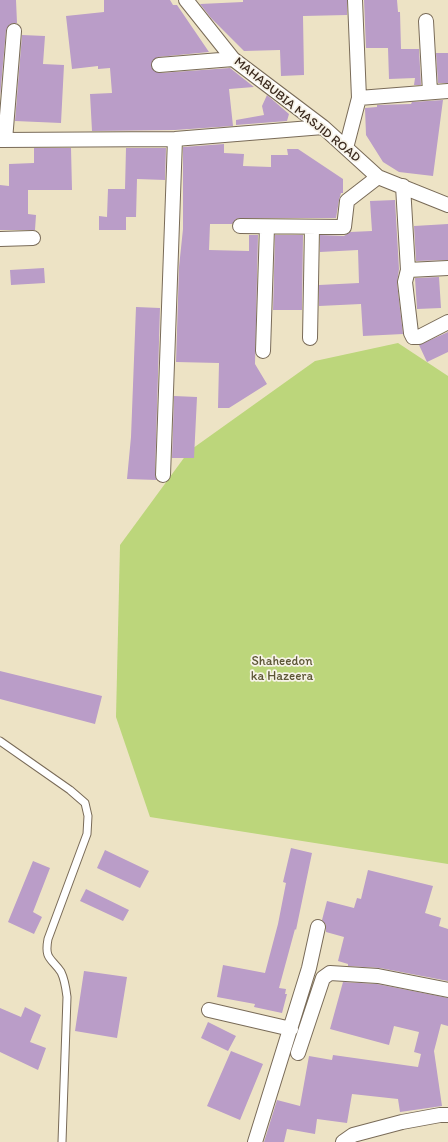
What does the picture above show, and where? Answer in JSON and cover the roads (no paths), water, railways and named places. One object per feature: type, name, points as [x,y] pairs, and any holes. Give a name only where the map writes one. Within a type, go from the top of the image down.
[{"type":"street","name":"MAHABUBIA MASJID ROAD","points":[[186,0],[233,59],[323,127],[378,177],[448,205]]},
{"type":"street","points":[[346,148],[359,98],[355,0]]},
{"type":"street","points":[[426,21],[430,92]]},
{"type":"street","points":[[14,31],[5,73],[2,140],[176,139],[323,127]]},
{"type":"street","points":[[159,65],[233,59]]},
{"type":"street","points":[[359,98],[448,91]]},
{"type":"street","points":[[163,475],[176,139]]},
{"type":"street","points":[[240,226],[312,228],[344,227],[347,201],[378,177]]},
{"type":"street","points":[[403,186],[408,270],[405,282],[411,333],[413,337],[419,337],[448,322]]},
{"type":"street","points":[[263,351],[267,227]]},
{"type":"street","points":[[310,338],[312,228]]},
{"type":"street","points":[[0,239],[33,238]]},
{"type":"street","points":[[408,270],[448,268]]},
{"type":"street","points":[[255,1142],[309,968],[318,927]]},
{"type":"street","points":[[298,1053],[323,978],[330,973],[378,976],[448,990]]},
{"type":"street","points":[[209,1010],[291,1028]]},
{"type":"street","points":[[343,1142],[353,1135],[402,1122],[440,1114],[448,1115]]},
{"type":"lane","points":[[0,740],[70,790],[85,803],[88,816],[87,834],[46,948],[52,963],[61,972],[65,982],[67,997],[62,1142]]},
{"type":"park label","name":"Shaheedon ka Hazeera","points":[[282,670]]}]
